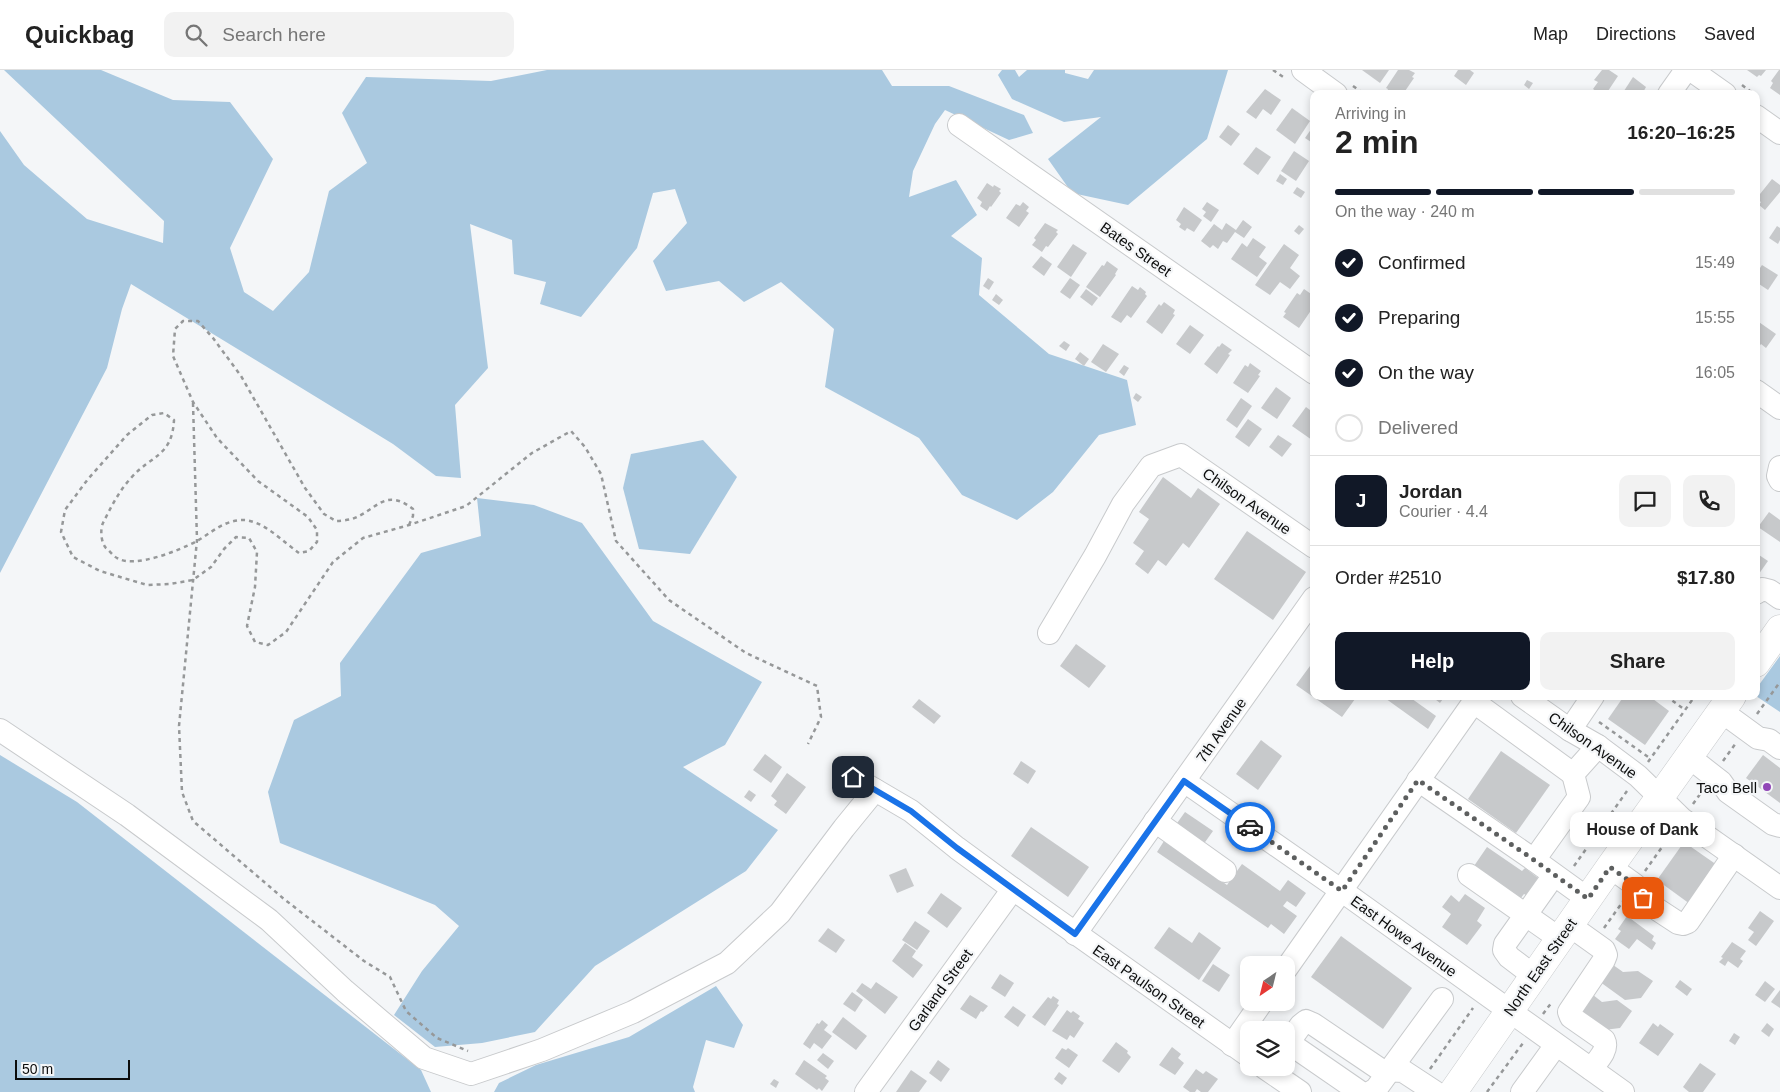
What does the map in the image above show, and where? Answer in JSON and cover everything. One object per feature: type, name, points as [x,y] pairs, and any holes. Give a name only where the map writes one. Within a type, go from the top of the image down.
[{"type":"main road","points":[[1760,657],[1780,629]]},
{"type":"main road","name":"North East Street","points":[[1452,1092],[1727,704]]},
{"type":"street","points":[[1303,70],[1330,90]]},
{"type":"street","points":[[1672,90],[1686,70]]},
{"type":"street","points":[[1691,70],[1719,90]]},
{"type":"street","points":[[1760,119],[1780,132]]},
{"type":"street","name":"Bates Street","points":[[958,125],[1310,370]]},
{"type":"street","points":[[1760,394],[1780,408]]},
{"type":"street","name":"Chilson Avenue","points":[[1049,633],[1095,556],[1123,504],[1151,466],[1181,455],[1310,544]]},
{"type":"street","points":[[1780,468],[1778,476],[1780,480]]},
{"type":"street","points":[[1760,590],[1770,591],[1780,598]]},
{"type":"street","name":"7th Avenue","points":[[1075,934],[1310,604]]},
{"type":"street","points":[[1295,956],[1475,700]]},
{"type":"street","points":[[1477,700],[1573,774],[1579,798],[1534,860]]},
{"type":"street","name":"Chilson Avenue","points":[[1528,700],[1570,730],[1598,746],[1644,767],[1661,798],[1682,819],[1780,888]]},
{"type":"street","points":[[1570,730],[1590,700]]},
{"type":"street","points":[[1727,704],[1773,756],[1780,761]]},
{"type":"street","points":[[0,730],[127,816],[270,920],[345,991],[424,1058],[470,1074],[542,1050],[633,1012],[727,963],[780,913],[875,790]]},
{"type":"street","points":[[1758,738],[1769,740],[1780,748]]},
{"type":"street","points":[[1573,774],[1598,746]]},
{"type":"street","points":[[1689,757],[1721,782],[1728,792],[1774,824],[1780,826]]},
{"type":"street","name":"East Paulson Street","points":[[853,777],[911,811],[1013,889],[1240,1050]]},
{"type":"street","points":[[1418,780],[1588,899]]},
{"type":"street","name":"East Howe Avenue","points":[[1184,781],[1342,891],[1623,1092]]},
{"type":"street","points":[[1155,821],[1225,871]]},
{"type":"street","points":[[1610,867],[1635,885],[1646,902],[1678,923],[1683,924],[1688,922],[1734,855]]},
{"type":"street","points":[[1469,875],[1526,915],[1604,950],[1606,955],[1604,960],[1568,1012],[1571,1017],[1604,1040],[1606,1044],[1605,1050],[1591,1069]]},
{"type":"street","points":[[1534,976],[1509,957],[1504,950],[1505,944],[1526,915],[1559,878]]},
{"type":"street","name":"Garland Street","points":[[866,1092],[1013,889]]},
{"type":"street","points":[[1371,1092],[1376,1089],[1442,999]]},
{"type":"street","points":[[1295,1033],[1306,1021],[1382,1070],[1403,1072],[1428,1087]]},
{"type":"street","points":[[1522,1092],[1556,1044]]},
{"type":"street","points":[[1295,1049],[1360,1092]]},
{"type":"street","points":[[1279,1076],[1300,1092]]},
{"type":"path","points":[[409,526],[414,516],[413,509],[402,500],[388,500],[352,519],[336,522],[324,514],[306,488],[241,376],[198,321],[183,321],[175,329],[174,356],[193,402],[217,438],[258,481],[308,517],[317,530],[317,542],[309,550],[299,553],[264,526],[241,520],[218,526],[197,540],[161,557],[135,561],[118,559],[104,545],[101,527],[114,500],[132,477],[162,453],[173,435],[174,420],[164,413],[152,415],[126,435],[88,479],[65,510],[61,532],[73,557],[100,571],[147,585],[193,580],[211,567],[224,549],[236,538],[249,538],[257,552],[255,587],[247,626],[255,642],[268,645],[286,632],[333,562],[363,538],[409,526],[466,506],[532,452],[571,431],[585,446],[601,474],[616,542],[669,600],[746,653],[817,686],[821,717],[808,744]]},
{"type":"path","points":[[193,402],[197,540],[179,726],[182,792],[193,821],[284,899],[364,961],[390,977],[406,1011],[437,1038],[497,1065]]},
{"type":"path","points":[[1671,700],[1685,710]]},
{"type":"path","points":[[1559,878],[1644,767],[1692,700]]},
{"type":"path","points":[[1598,720],[1644,767]]},
{"type":"path","points":[[1428,1087],[1474,1006]]},
{"type":"shaded area","points":[[4,70],[101,70],[173,100],[230,102],[273,159],[230,248],[244,292],[273,311],[309,272],[329,191],[367,163],[342,113],[366,77],[491,81],[547,70],[882,70],[892,86],[949,86],[1024,115],[1033,133],[1009,140],[945,110],[935,124],[913,171],[909,197],[956,180],[977,215],[951,236],[982,258],[979,295],[1049,354],[1127,380],[1136,425],[1099,435],[1053,492],[1017,520],[962,495],[919,438],[825,387],[834,329],[781,282],[744,302],[719,281],[666,291],[653,261],[687,223],[675,189],[653,193],[637,248],[581,317],[540,304],[546,282],[514,274],[512,240],[470,224],[488,368],[455,405],[461,478],[436,476],[393,444],[131,284],[122,309],[107,368],[0,573],[0,131],[24,165],[87,219],[163,243],[164,221]]},
{"type":"shaded area","points":[[1002,70],[1015,70],[1019,77],[1027,70],[1065,70],[1065,73],[1088,79],[1094,70],[1228,70],[1207,139],[1128,205],[1072,193],[1048,159],[1101,117],[1064,122],[1012,99],[998,75]]},
{"type":"shaded area","points":[[703,440],[737,477],[690,554],[639,549],[623,488],[631,454]]},
{"type":"shaded area","points":[[477,498],[534,505],[582,523],[653,621],[762,682],[725,745],[683,767],[778,830],[746,871],[595,966],[535,1032],[482,1043],[435,1047],[394,1015],[422,971],[459,926],[435,905],[280,843],[268,792],[294,720],[341,696],[340,663],[421,553],[481,536]]},
{"type":"shaded area","points":[[1780,656],[1780,712],[1760,699],[1760,684]]},
{"type":"shaded area","points":[[0,755],[77,802],[421,1070],[431,1092],[0,1092]]},
{"type":"shaded area","points":[[716,986],[743,1025],[734,1048],[706,1040],[693,1087],[695,1092],[494,1092],[499,1083],[536,1065],[629,1037]]},
{"type":"building","points":[[1362,70],[1389,70],[1380,83]]},
{"type":"building","points":[[1398,70],[1409,70],[1415,73],[1412,77],[1414,78],[1406,90],[1388,90],[1386,88]]},
{"type":"building","points":[[1458,70],[1470,70],[1474,73],[1466,85],[1454,76]]},
{"type":"building","points":[[1602,70],[1609,70],[1618,76],[1609,90],[1594,90],[1593,89],[1598,82],[1594,80]]},
{"type":"building","points":[[1747,70],[1766,70],[1761,76],[1757,77]]},
{"type":"building","points":[[1779,70],[1780,95],[1770,88],[1773,83],[1771,81]]},
{"type":"building","points":[[1633,77],[1646,87],[1644,90],[1625,90]]},
{"type":"building","points":[[1527,80],[1533,83],[1529,89],[1524,85]]},
{"type":"building","points":[[1265,89],[1281,100],[1271,115],[1263,109],[1256,119],[1246,112]]},
{"type":"building","points":[[1292,108],[1310,121],[1295,144],[1276,130]]},
{"type":"building","points":[[1228,125],[1240,134],[1231,146],[1219,137]]},
{"type":"building","points":[[1310,131],[1310,141],[1305,138]]},
{"type":"building","points":[[1256,147],[1271,157],[1258,175],[1243,164]]},
{"type":"building","points":[[1294,151],[1309,161],[1296,181],[1281,171]]},
{"type":"building","points":[[1280,174],[1287,179],[1283,185],[1276,181]]},
{"type":"building","points":[[1772,179],[1780,185],[1780,192],[1765,210],[1760,206],[1760,194]]},
{"type":"building","points":[[987,183],[1001,189],[999,191],[1001,193],[987,211],[980,206],[982,202],[977,198]]},
{"type":"building","points":[[1297,187],[1305,192],[1301,198],[1293,193]]},
{"type":"building","points":[[1023,202],[1029,207],[1026,211],[1029,213],[1019,227],[1006,218],[1016,204],[1020,206]]},
{"type":"building","points":[[1207,202],[1219,210],[1211,222],[1203,216],[1206,212],[1202,209]]},
{"type":"building","points":[[1184,207],[1202,220],[1194,232],[1187,228],[1185,231],[1179,227],[1181,224],[1176,220]]},
{"type":"building","points":[[1243,220],[1252,227],[1244,238],[1235,232],[1227,243],[1223,241],[1218,249],[1213,245],[1210,248],[1201,241],[1214,224],[1222,230],[1226,223],[1236,230]]},
{"type":"building","points":[[1045,223],[1058,230],[1056,232],[1058,234],[1042,252],[1032,245],[1036,240],[1034,238]]},
{"type":"building","points":[[1299,225],[1304,229],[1299,235],[1294,231]]},
{"type":"building","points":[[1777,226],[1780,228],[1778,244],[1769,238]]},
{"type":"building","points":[[1253,238],[1266,247],[1259,257],[1267,263],[1257,277],[1231,259],[1242,243],[1247,247]]},
{"type":"building","points":[[1073,244],[1087,253],[1071,277],[1057,267]]},
{"type":"building","points":[[1284,244],[1299,255],[1290,268],[1300,276],[1290,289],[1280,282],[1270,295],[1255,285]]},
{"type":"building","points":[[1041,256],[1052,264],[1044,276],[1032,267]]},
{"type":"building","points":[[1107,261],[1118,269],[1116,275],[1100,297],[1086,287]]},
{"type":"building","points":[[1762,265],[1778,275],[1768,290],[1760,285],[1760,268]]},
{"type":"building","points":[[988,278],[994,282],[989,290],[983,286]]},
{"type":"building","points":[[1070,278],[1080,285],[1070,299],[1060,292]]},
{"type":"building","points":[[1132,286],[1138,290],[1140,287],[1146,292],[1147,296],[1131,318],[1127,315],[1121,323],[1111,317]]},
{"type":"building","points":[[1086,289],[1098,298],[1092,306],[1080,297]]},
{"type":"building","points":[[1304,289],[1310,293],[1310,312],[1299,328],[1283,317],[1286,313],[1284,312],[1297,293],[1300,295]]},
{"type":"building","points":[[996,294],[1003,300],[999,305],[992,300]]},
{"type":"building","points":[[1164,302],[1175,310],[1173,314],[1175,315],[1162,334],[1146,322],[1159,304],[1161,306]]},
{"type":"building","points":[[1760,323],[1776,334],[1766,348],[1761,344],[1760,345]]},
{"type":"building","points":[[1190,325],[1204,335],[1190,354],[1176,344]]},
{"type":"building","points":[[1064,341],[1070,345],[1066,351],[1059,346]]},
{"type":"building","points":[[1222,343],[1232,350],[1217,374],[1204,364]]},
{"type":"building","points":[[1103,344],[1119,354],[1106,372],[1091,362]]},
{"type":"building","points":[[1080,352],[1089,359],[1084,366],[1075,359]]},
{"type":"building","points":[[1250,363],[1261,371],[1258,375],[1260,376],[1248,393],[1233,383],[1245,365],[1248,367]]},
{"type":"building","points":[[1124,365],[1129,368],[1124,376],[1119,372]]},
{"type":"building","points":[[1276,387],[1291,398],[1277,419],[1261,408]]},
{"type":"building","points":[[1136,393],[1142,397],[1138,402],[1133,398]]},
{"type":"building","points":[[1241,398],[1252,406],[1237,428],[1226,420]]},
{"type":"building","points":[[1306,407],[1310,410],[1310,439],[1292,426]]},
{"type":"building","points":[[1248,419],[1262,429],[1249,447],[1235,437]]},
{"type":"building","points":[[1278,435],[1292,444],[1282,457],[1269,447]]},
{"type":"building","points":[[1163,477],[1191,498],[1198,488],[1220,504],[1189,548],[1183,543],[1166,566],[1158,560],[1148,574],[1135,564],[1144,551],[1133,543],[1149,519],[1139,512]]},
{"type":"building","points":[[1769,512],[1780,520],[1780,542],[1760,528],[1760,524]]},
{"type":"building","points":[[1247,531],[1306,572],[1273,620],[1214,579]]},
{"type":"building","points":[[1760,556],[1768,561],[1760,572]]},
{"type":"building","points":[[1076,644],[1106,666],[1089,688],[1060,666]]},
{"type":"building","points":[[1310,666],[1310,695],[1296,685]]},
{"type":"building","points":[[919,699],[941,716],[934,724],[912,707]]},
{"type":"building","points":[[1318,700],[1354,700],[1342,717]]},
{"type":"building","points":[[1388,700],[1414,700],[1436,716],[1428,729]]},
{"type":"building","points":[[1621,700],[1654,700],[1669,711],[1645,745],[1608,719]]},
{"type":"building","points":[[1261,740],[1282,756],[1258,790],[1236,774]]},
{"type":"building","points":[[1501,751],[1550,785],[1516,833],[1468,799]]},
{"type":"building","points":[[765,754],[782,767],[771,783],[753,770]]},
{"type":"building","points":[[1763,755],[1780,768],[1780,803],[1746,778]]},
{"type":"building","points":[[1021,761],[1036,771],[1028,784],[1013,774]]},
{"type":"building","points":[[787,773],[806,787],[786,814],[774,805],[777,801],[771,796]]},
{"type":"building","points":[[749,790],[756,795],[751,802],[744,797]]},
{"type":"building","points":[[1185,812],[1213,831],[1203,845],[1175,826]]},
{"type":"building","points":[[1031,827],[1089,867],[1068,897],[1011,856]]},
{"type":"building","points":[[1164,841],[1227,885],[1242,864],[1280,891],[1288,880],[1306,893],[1296,907],[1287,901],[1283,906],[1297,916],[1284,934],[1271,924],[1268,928],[1157,852]]},
{"type":"building","points":[[1684,842],[1717,865],[1690,904],[1657,880]]},
{"type":"building","points":[[1487,847],[1522,871],[1525,868],[1538,878],[1526,895],[1524,894],[1520,899],[1474,866]]},
{"type":"building","points":[[906,868],[914,886],[897,893],[889,875]]},
{"type":"building","points":[[941,893],[962,908],[947,928],[927,913]]},
{"type":"building","points":[[1465,894],[1485,908],[1477,921],[1482,925],[1467,945],[1442,927],[1451,914],[1442,907],[1451,895],[1459,902]]},
{"type":"building","points":[[1760,911],[1774,921],[1756,946],[1748,940],[1754,932],[1748,928]]},
{"type":"building","points":[[1627,916],[1654,936],[1652,940],[1656,943],[1652,950],[1637,939],[1629,949],[1615,939],[1621,931],[1618,929]]},
{"type":"building","points":[[915,921],[930,931],[917,950],[902,940]]},
{"type":"building","points":[[1169,927],[1192,943],[1199,932],[1221,948],[1199,980],[1154,948]]},
{"type":"building","points":[[828,928],[845,940],[836,953],[818,941]]},
{"type":"building","points":[[1341,936],[1412,988],[1383,1029],[1311,977]]},
{"type":"building","points":[[1732,942],[1746,951],[1740,959],[1743,961],[1738,968],[1728,961],[1725,966],[1719,962]]},
{"type":"building","points":[[905,943],[916,951],[912,957],[923,965],[913,978],[892,961]]},
{"type":"building","points":[[1609,962],[1623,972],[1638,971],[1653,981],[1641,998],[1625,1000],[1596,979]]},
{"type":"building","points":[[1213,964],[1230,975],[1219,992],[1202,981]]},
{"type":"building","points":[[1000,974],[1014,983],[1005,997],[991,988]]},
{"type":"building","points":[[1680,980],[1692,989],[1687,996],[1675,987]]},
{"type":"building","points":[[1765,981],[1775,989],[1765,1002],[1755,995]]},
{"type":"building","points":[[876,982],[898,997],[885,1014],[856,991],[862,983],[871,989]]},
{"type":"building","points":[[1780,990],[1780,1008],[1771,1002]]},
{"type":"building","points":[[1588,991],[1602,1002],[1617,1000],[1632,1011],[1620,1028],[1604,1030],[1575,1009]]},
{"type":"building","points":[[852,992],[863,1000],[855,1012],[843,1004]]},
{"type":"building","points":[[970,995],[988,1006],[983,1012],[981,1011],[976,1019],[960,1009]]},
{"type":"building","points":[[1053,996],[1059,1000],[1057,1004],[1059,1005],[1045,1026],[1032,1017],[1048,997],[1051,999]]},
{"type":"building","points":[[1013,1006],[1026,1015],[1018,1027],[1004,1017]]},
{"type":"building","points":[[1067,1010],[1071,1013],[1073,1011],[1080,1016],[1078,1019],[1084,1023],[1074,1038],[1070,1035],[1067,1040],[1052,1031]]},
{"type":"building","points":[[843,1017],[867,1036],[856,1050],[832,1032]]},
{"type":"building","points":[[822,1020],[828,1025],[824,1030],[832,1036],[822,1049],[814,1043],[810,1049],[803,1044],[817,1023],[819,1024]]},
{"type":"building","points":[[1653,1023],[1658,1027],[1660,1024],[1674,1034],[1658,1056],[1639,1043]]},
{"type":"building","points":[[1767,1023],[1774,1029],[1769,1037],[1761,1031]]},
{"type":"building","points":[[1734,1033],[1740,1037],[1735,1045],[1729,1041]]},
{"type":"building","points":[[1116,1042],[1128,1051],[1127,1053],[1131,1057],[1119,1073],[1102,1061]]},
{"type":"building","points":[[1172,1047],[1181,1054],[1178,1058],[1184,1063],[1175,1075],[1159,1065]]},
{"type":"building","points":[[1062,1048],[1066,1050],[1068,1048],[1078,1055],[1069,1068],[1055,1058]]},
{"type":"building","points":[[823,1053],[834,1061],[828,1069],[817,1060]]},
{"type":"building","points":[[804,1060],[827,1076],[825,1078],[829,1081],[822,1091],[819,1088],[817,1090],[795,1074]]},
{"type":"building","points":[[938,1060],[950,1069],[941,1082],[929,1073]]},
{"type":"building","points":[[1700,1063],[1716,1074],[1703,1092],[1689,1092],[1683,1087]]},
{"type":"building","points":[[1196,1069],[1203,1074],[1206,1071],[1218,1079],[1208,1092],[1201,1092],[1197,1089],[1195,1092],[1190,1092],[1183,1087]]},
{"type":"building","points":[[911,1070],[927,1081],[919,1092],[896,1092]]},
{"type":"building","points":[[1059,1072],[1067,1078],[1062,1085],[1054,1079]]},
{"type":"building","points":[[774,1079],[779,1082],[776,1088],[770,1084]]},
{"type":"way so far","points":[[1250,827],[1342,891],[1418,780],[1588,899],[1610,867],[1635,885],[1643,898]]},
{"type":"place","name":"Taco Bell","points":[[1767,787]]},
{"type":"place","name":"House of Dank","points":[[1643,898]]},
{"type":"route","points":[[853,777],[911,811],[957,848],[1075,934],[1184,781],[1250,827]]}]
